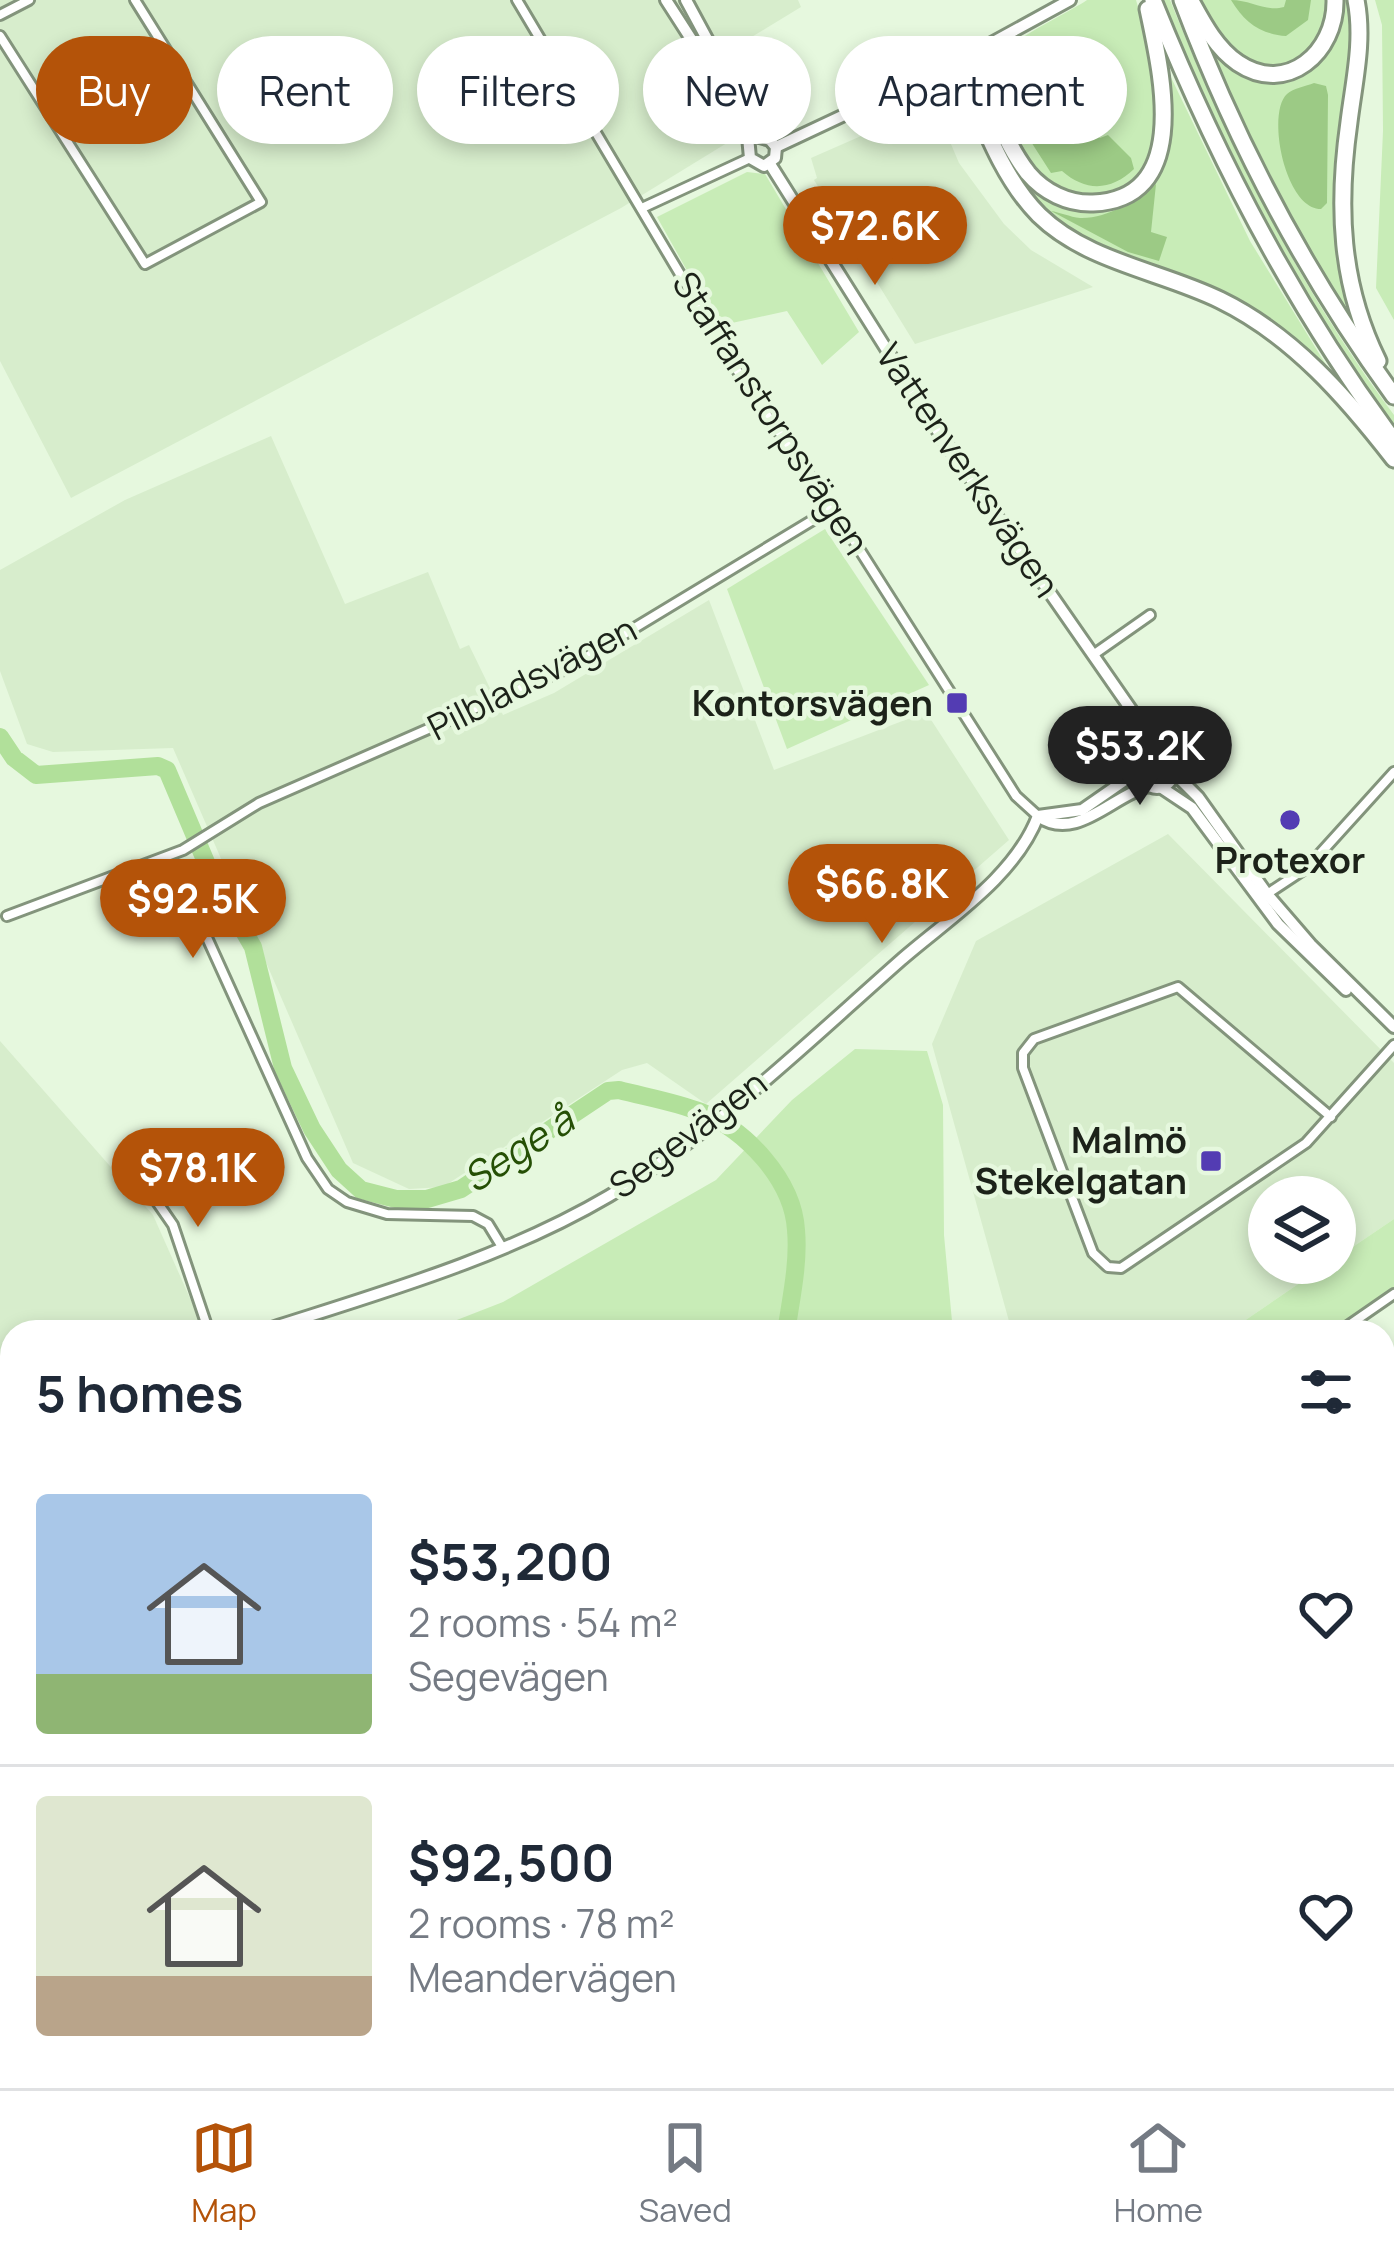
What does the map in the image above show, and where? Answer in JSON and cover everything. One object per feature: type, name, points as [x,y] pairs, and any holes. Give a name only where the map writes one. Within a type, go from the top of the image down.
[{"type":"highway","points":[[1011,144],[1029,173],[1063,198],[1089,203],[1111,200],[1146,176],[1156,161],[1163,134],[1163,88],[1149,0]]},
{"type":"highway","points":[[1149,0],[1248,212],[1306,313],[1394,442]]},
{"type":"highway","points":[[1186,0],[1235,61],[1255,71],[1278,74],[1301,67],[1321,52],[1332,30],[1335,0]]},
{"type":"highway","points":[[1186,0],[1209,70],[1269,194],[1328,297],[1394,393]]},
{"type":"highway","points":[[1356,0],[1359,49],[1342,183],[1344,252],[1364,330],[1394,393]]},
{"type":"highway","points":[[997,144],[1008,172],[1042,218],[1078,243],[1219,299],[1272,331],[1322,376],[1394,459]]},
{"type":"street","points":[[0,15],[28,0]]},
{"type":"street","points":[[0,36],[145,264],[261,202],[135,0]]},
{"type":"street","name":"Staffanstorpsvägen","points":[[517,0],[743,380],[1016,796],[1038,816]]},
{"type":"street","points":[[667,0],[747,126],[749,151],[757,165],[770,164],[776,147],[835,119]]},
{"type":"street","points":[[686,0],[705,36]]},
{"type":"street","points":[[1004,36],[1070,0]]},
{"type":"street","points":[[641,208],[754,144]]},
{"type":"street","name":"Vattenverksvägen","points":[[770,164],[940,436],[1164,757]]},
{"type":"street","name":"Pilbladsvägen","points":[[7,916],[183,850],[259,803],[570,667],[831,509]]},
{"type":"street","points":[[1094,655],[1150,615]]},
{"type":"street","name":"Vattenverksvägen","points":[[1132,711],[1145,742],[1143,765]]},
{"type":"street","points":[[1038,816],[1082,810],[1157,755],[1164,757],[1198,797],[1263,897]]},
{"type":"street","points":[[1143,765],[1142,780],[1192,808],[1263,897],[1394,1027]]},
{"type":"street","points":[[1038,816],[1055,825],[1076,823],[1133,790],[1156,787],[1174,772]]},
{"type":"street","points":[[1263,897],[1308,868],[1394,772]]},
{"type":"street","name":"Segevägen","points":[[294,1320],[502,1247],[607,1197],[717,1118],[997,876],[1030,839],[1038,816]]},
{"type":"street","points":[[142,917],[190,898],[307,1158],[328,1189],[371,1211],[473,1216],[488,1224],[502,1247]]},
{"type":"street","points":[[1331,1117],[1178,987],[1034,1039],[1023,1053],[1023,1067],[1094,1253],[1108,1267],[1121,1268],[1306,1143],[1331,1117],[1394,1045]]},
{"type":"street","points":[[126,1157],[172,1225],[205,1320]]},
{"type":"street","points":[[1356,1320],[1394,1294]]},
{"type":"shaded area","points":[[0,0],[798,0],[801,7],[753,36],[643,36],[643,144],[725,144],[621,208],[71,498],[0,361]]},
{"type":"shaded area","points":[[1087,0],[1136,0],[1155,76],[1156,135],[1146,164],[1122,187],[1100,196],[1080,197],[1062,191],[1032,165],[1018,144],[1127,144],[1127,36],[1025,36]]},
{"type":"shaded area","points":[[1158,0],[1170,0],[1268,215],[1327,317],[1394,415],[1394,433],[1333,347],[1239,182]]},
{"type":"shaded area","points":[[1198,0],[1328,0],[1321,34],[1312,47],[1286,65],[1270,67],[1237,55],[1214,29]]},
{"type":"shaded area","points":[[1340,0],[1350,0],[1355,28],[1336,202],[1365,346],[1274,185],[1195,18],[1233,65],[1309,69],[1334,39]]},
{"type":"shaded area","points":[[1375,0],[1394,0],[1394,320],[1376,288],[1383,131],[1382,25]]},
{"type":"shaded area","points":[[1165,65],[1250,241],[1339,386],[1300,347],[1076,236],[1036,204],[1000,144],[1006,144],[1013,161],[1086,210],[1159,168]]},
{"type":"shaded area","points":[[843,144],[951,144],[959,163],[1004,224],[1031,250],[1093,287],[915,344],[814,180],[811,158]]},
{"type":"shaded area","points":[[747,172],[765,174],[859,332],[822,365],[787,311],[718,326],[657,217]]},
{"type":"shaded area","points":[[271,436],[345,604],[428,572],[460,649],[469,645],[503,715],[554,693],[709,600],[774,770],[926,712],[1009,840],[706,1104],[647,1063],[622,1070],[443,1187],[409,1189],[353,1163],[173,748],[53,752],[27,744],[0,671],[0,570],[125,500]]},
{"type":"shaded area","points":[[825,529],[929,685],[787,749],[727,589]]},
{"type":"shaded area","points":[[1168,834],[1394,1063],[1394,1219],[1356,1245],[1356,1176],[1248,1176],[1248,1284],[1298,1284],[1246,1320],[1009,1320],[932,1044],[976,941]]},
{"type":"shaded area","points":[[0,1041],[153,1215],[200,1320],[0,1320]]},
{"type":"shaded area","points":[[855,1049],[927,1051],[943,1105],[944,1235],[952,1320],[457,1320],[503,1302],[716,1180],[792,1100]]},
{"type":"shaded area","points":[[1394,1219],[1394,1287],[1346,1320],[1246,1320],[1298,1284],[1356,1284],[1356,1245]]},
{"type":"green space","points":[[1231,0],[1277,8],[1284,7],[1286,0],[1311,0],[1308,20],[1286,36],[1254,26]]},
{"type":"green space","points":[[1314,83],[1326,86],[1328,95],[1327,203],[1321,209],[1308,205],[1298,194],[1279,139],[1278,120],[1287,94]]},
{"type":"green space","points":[[1032,144],[1117,144],[1131,158],[1134,169],[1116,182],[1098,186],[1080,183],[1062,171],[1051,173]]},
{"type":"green space","points":[[1156,184],[1151,232],[1167,237],[1159,261],[1128,252],[1051,211],[1080,218],[1100,215]]},
{"type":"waterway","name":"Sege å","points":[[0,737],[14,758],[36,775],[158,766],[167,770],[211,874],[253,947],[283,1068],[312,1129],[339,1170],[361,1190],[396,1199],[427,1199],[461,1189],[608,1091],[691,1108],[718,1120],[750,1144],[786,1193],[797,1243],[788,1320]]},
{"type":"place","name":"Kontorsvägen","points":[[957,703]]},
{"type":"place","name":"Protexor","points":[[1290,820]]},
{"type":"place","name":"Malmö Stekelgatan","points":[[1211,1161]]}]
